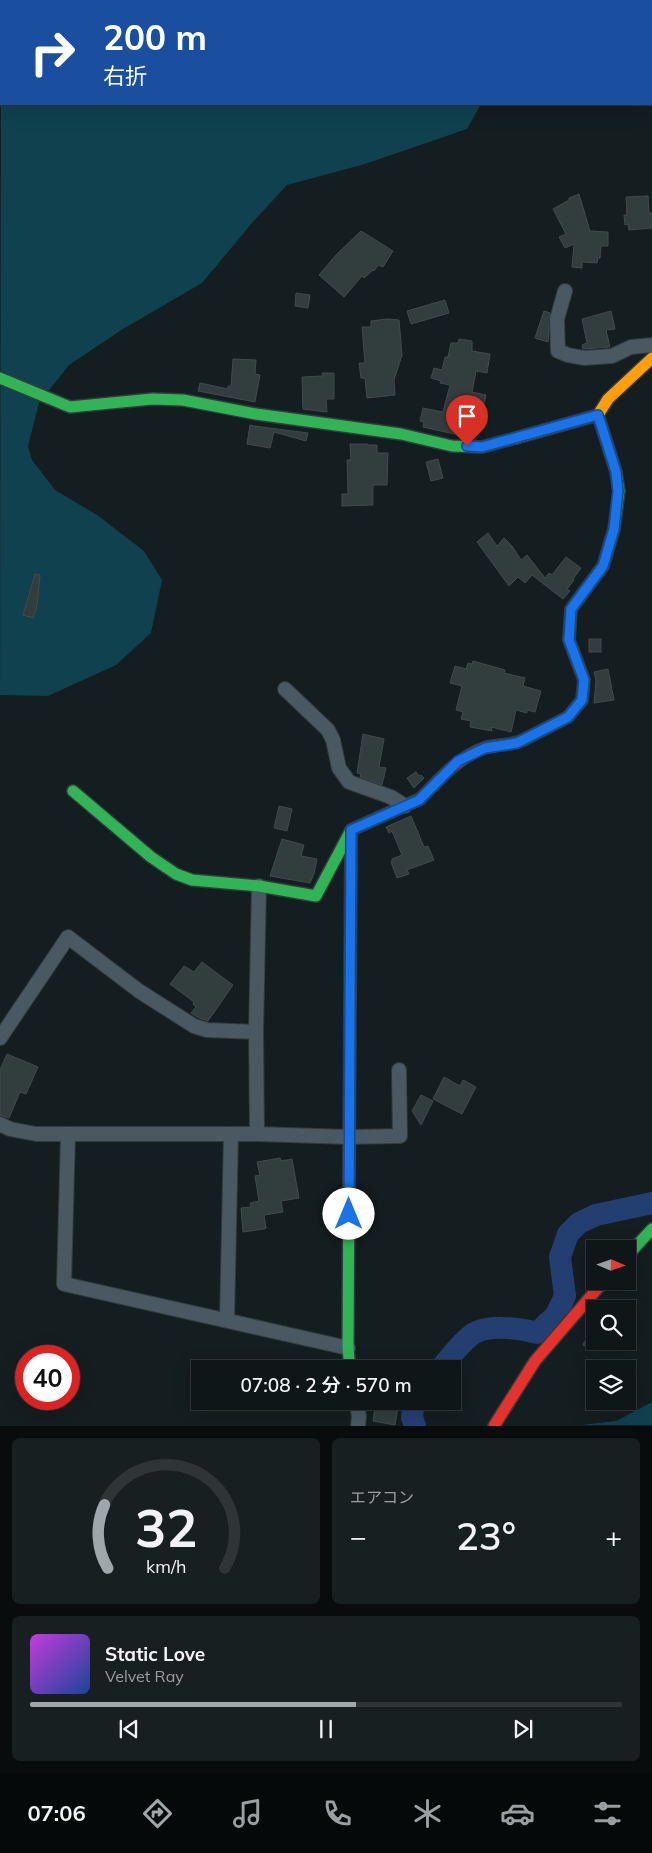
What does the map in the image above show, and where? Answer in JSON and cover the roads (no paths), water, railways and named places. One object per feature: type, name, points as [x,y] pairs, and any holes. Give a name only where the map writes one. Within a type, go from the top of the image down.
[{"type":"street","points":[[565,291],[557,319],[558,351],[584,358],[612,356],[631,347],[652,345]]},
{"type":"street","points":[[0,378],[70,407],[152,399],[183,400],[256,414],[401,434],[452,446],[482,447],[598,415],[608,399],[652,358]]},
{"type":"street","points":[[73,791],[151,857],[176,874],[192,880],[259,886],[316,896],[351,830],[419,800],[458,761],[485,748],[517,743],[568,717],[582,700],[584,680],[569,640],[571,609],[603,566],[614,529],[618,491],[616,472],[598,415]]},
{"type":"street","points":[[285,690],[328,730],[333,740],[339,768],[349,782],[390,797],[405,806]]},
{"type":"street","points":[[349,1360],[351,830]]},
{"type":"street","points":[[257,1134],[256,1032],[259,886]]},
{"type":"street","points":[[0,1038],[68,938],[139,992],[194,1026],[206,1030],[256,1032]]},
{"type":"street","points":[[0,1124],[10,1129],[36,1134],[400,1136],[399,1070]]},
{"type":"street","points":[[68,1134],[64,1284],[348,1348]]},
{"type":"street","points":[[227,1320],[231,1134]]},
{"type":"street","points":[[636,1246],[652,1229]]},
{"type":"street","points":[[494,1426],[535,1361],[596,1290]]},
{"type":"street","points":[[358,1410],[358,1426]]},
{"type":"waterway","points":[[448,1360],[469,1337],[483,1330],[502,1328],[537,1333],[556,1315],[565,1296],[560,1257],[568,1234],[579,1223],[596,1215],[652,1203]]},
{"type":"waterway","points":[[413,1410],[412,1417],[415,1426]]}]
